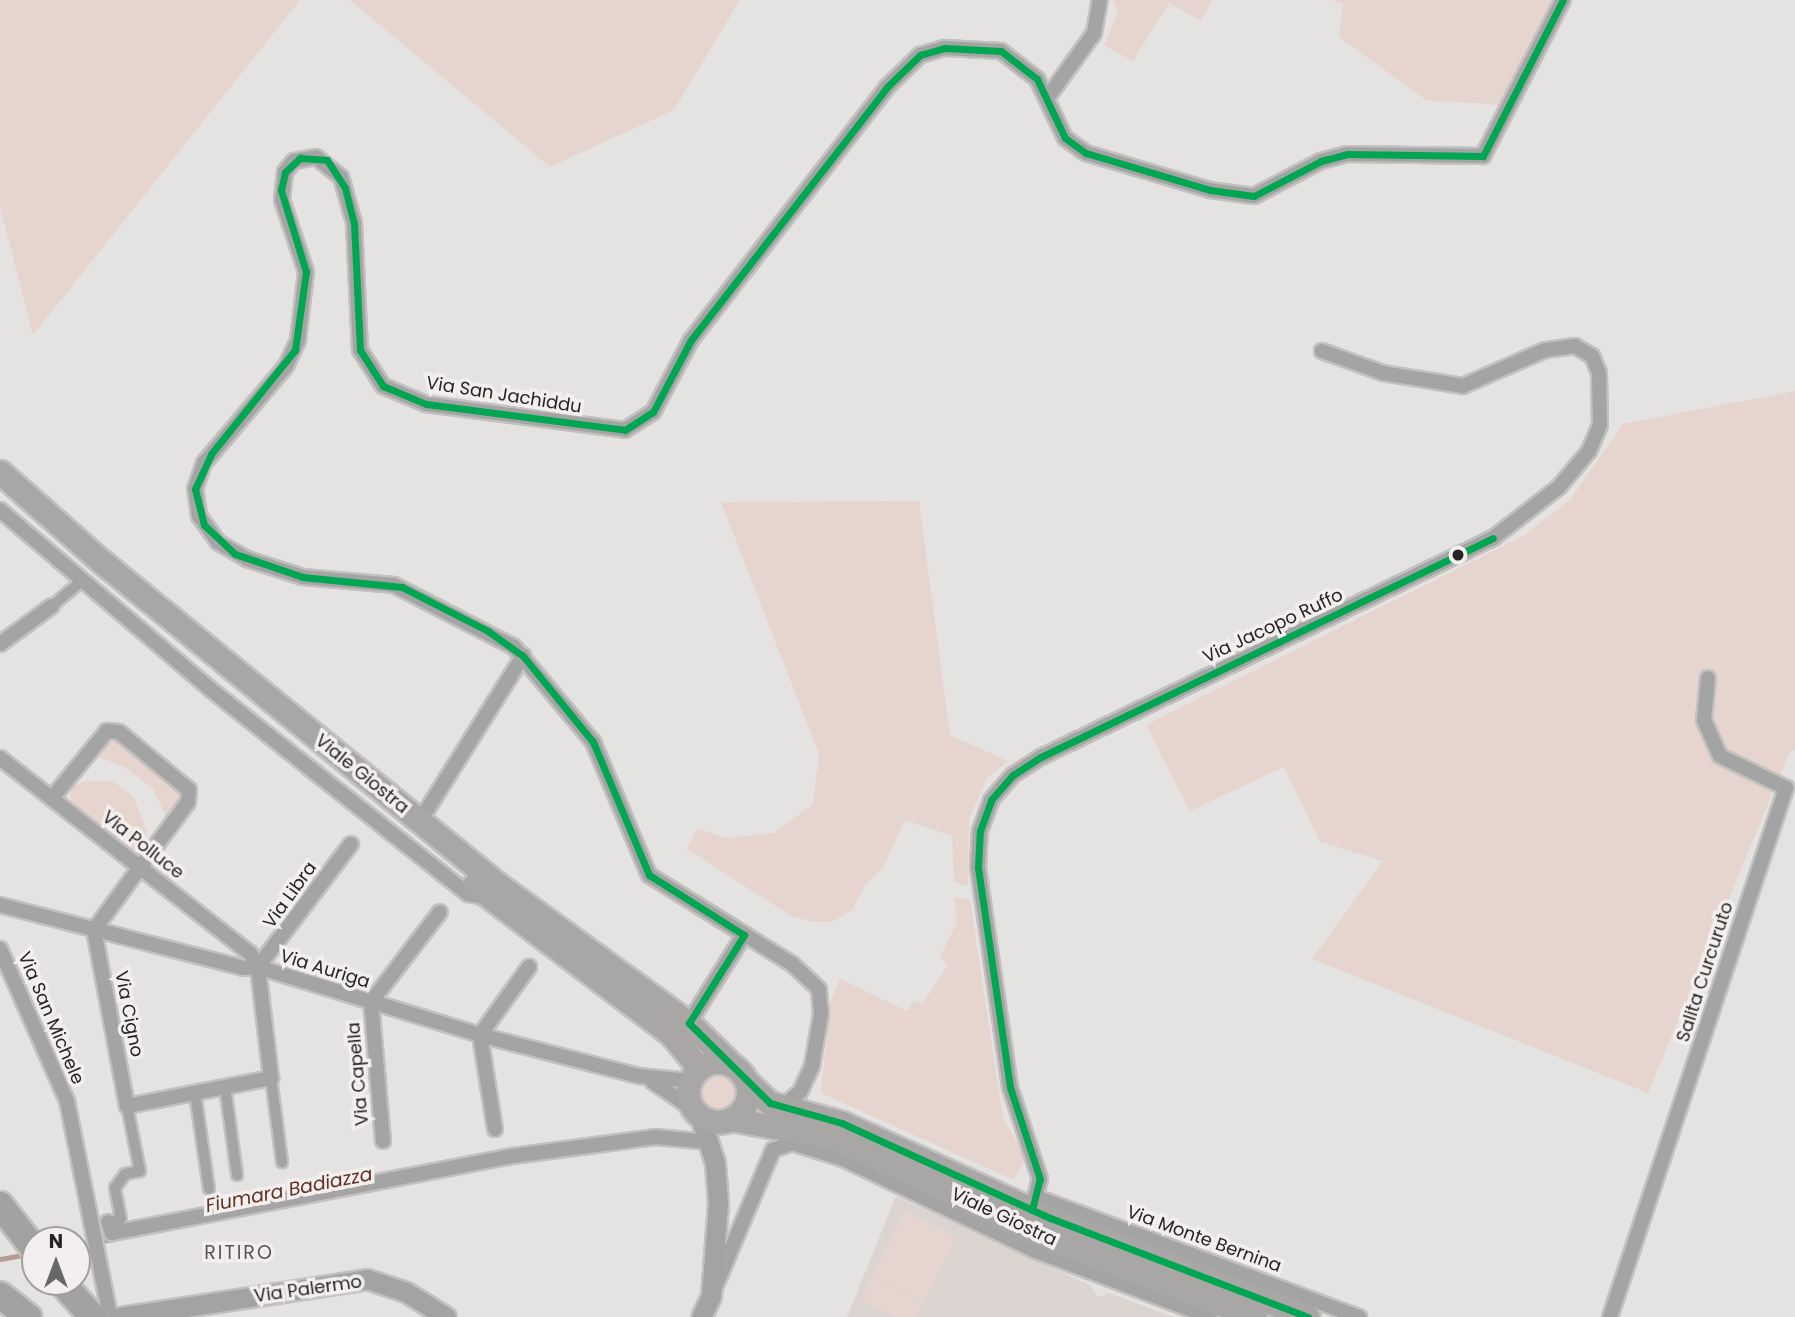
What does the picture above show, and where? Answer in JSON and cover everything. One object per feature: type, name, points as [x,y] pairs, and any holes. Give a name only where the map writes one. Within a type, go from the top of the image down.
[{"type":"highway","points":[[0,1205],[21,1232]]},
{"type":"highway","points":[[0,1295],[28,1317]]},
{"type":"highway","points":[[74,1296],[93,1317]]},
{"type":"main road","name":"Viale Giostra","points":[[0,472],[420,821],[689,1023],[739,1073],[782,1107],[842,1123],[1308,1317]]},
{"type":"main road","name":"Viale Giostra","points":[[0,492],[489,898],[671,1034],[695,1074]]},
{"type":"main road","points":[[701,1317],[711,1296],[715,1163],[696,1112],[695,1074],[710,1063],[739,1073],[746,1103],[715,1163]]},
{"type":"main road","points":[[696,1112],[715,1122],[737,1123]]},
{"type":"main road","name":"Viale Giostra","points":[[737,1123],[835,1138],[1042,1236],[1255,1317]]},
{"type":"main road","name":"Via Palermo","points":[[120,1317],[368,1279],[406,1292],[446,1317]]},
{"type":"street","points":[[1048,97],[1096,29],[1100,0]]},
{"type":"street","name":"Via San Jachiddu","points":[[782,1107],[800,1091],[812,1066],[821,996],[806,974],[649,875],[599,753],[523,656],[488,631],[402,587],[303,577],[247,559],[218,542],[199,516],[195,489],[204,463],[295,350],[306,272],[282,200],[281,179],[289,166],[316,157],[341,177],[354,223],[360,350],[383,386],[439,407],[625,430],[653,412],[691,340],[915,58],[945,48],[992,48],[1029,72],[1048,97],[1065,138],[1086,153],[1233,196],[1266,192],[1321,161],[1347,155],[1476,159],[1488,150],[1563,0]]},
{"type":"street","name":"Via Jacopo Ruffo","points":[[1034,1203],[1038,1172],[1010,1087],[978,867],[980,831],[991,800],[1013,775],[1041,757],[1493,538],[1559,486],[1589,451],[1600,425],[1599,373],[1592,356],[1574,346],[1545,349],[1463,386],[1383,373],[1322,351]]},
{"type":"street","points":[[0,510],[82,581],[468,894],[489,898]]},
{"type":"street","points":[[0,644],[82,581]]},
{"type":"street","points":[[420,821],[523,656]]},
{"type":"street","name":"Salita Curcuruto","points":[[1610,1317],[1786,788],[1720,756],[1704,720],[1708,678]]},
{"type":"street","points":[[52,798],[107,731],[119,732],[186,785],[188,802],[93,930]]},
{"type":"street","name":"Via Polluce","points":[[0,758],[250,953],[258,967]]},
{"type":"street","name":"Via Libra","points":[[258,967],[351,844]]},
{"type":"street","name":"Via Auriga","points":[[0,905],[243,968],[258,967],[481,1035],[639,1076]]},
{"type":"street","points":[[371,1002],[440,912]]},
{"type":"street","name":"Via Cigno","points":[[93,930],[127,1106]]},
{"type":"street","points":[[689,1023],[744,935]]},
{"type":"street","name":"Via San Michele","points":[[0,948],[66,1101],[100,1224],[98,1254],[110,1317]]},
{"type":"street","points":[[258,967],[282,1162]]},
{"type":"street","points":[[495,1129],[481,1035],[529,967]]},
{"type":"street","name":"Via Capella","points":[[371,1002],[383,1141]]},
{"type":"street","points":[[639,1076],[695,1074]]},
{"type":"street","points":[[639,1076],[696,1112]]},
{"type":"street","points":[[100,1224],[121,1219],[115,1188],[125,1174],[140,1171],[127,1106],[271,1078]]},
{"type":"street","points":[[225,1087],[236,1175]]},
{"type":"street","points":[[195,1093],[209,1189]]},
{"type":"street","points":[[100,1224],[112,1233],[513,1156],[656,1138],[709,1142]]},
{"type":"street","name":"Viale Giostra","points":[[711,1296],[773,1150],[792,1143],[816,1148],[1036,1251],[1210,1317]]},
{"type":"street","name":"Via Monte Bernina","points":[[1034,1203],[1359,1317]]},
{"type":"shaded area","points":[[0,0],[300,0],[33,335],[0,207]]},
{"type":"shaded area","points":[[350,0],[740,0],[674,110],[550,167]]},
{"type":"shaded area","points":[[1113,0],[1212,0],[1201,21],[1169,3],[1133,61],[1104,45],[1118,12]]},
{"type":"shaded area","points":[[1331,0],[1556,0],[1501,105],[1426,100],[1339,37],[1343,4]]},
{"type":"shaded area","points":[[1795,391],[1795,750],[1790,751],[1648,1093],[1312,959],[1383,861],[1320,842],[1284,767],[1190,811],[1146,725],[1523,536],[1570,500],[1623,424]]},
{"type":"shaded area","points":[[919,501],[950,735],[1008,761],[987,778],[969,819],[968,886],[954,882],[952,836],[905,820],[883,868],[865,885],[852,910],[832,922],[814,922],[791,916],[687,849],[697,828],[727,838],[774,833],[813,804],[819,754],[721,502]]},
{"type":"shaded area","points":[[115,736],[183,790],[174,813],[166,816],[153,789],[123,766],[93,755]]},
{"type":"shaded area","points":[[84,781],[113,781],[134,798],[147,832],[139,847],[130,850],[70,805],[71,788]]},
{"type":"shaded area","points":[[955,897],[970,900],[1003,1118],[1026,1157],[1014,1180],[821,1093],[830,1002],[840,979],[907,1011],[914,1001],[923,1003],[948,965],[940,957],[956,924]]},
{"type":"shaded area","points":[[718,1073],[731,1078],[736,1091],[731,1104],[718,1109],[705,1104],[700,1091],[705,1078]]},
{"type":"shaded area","points":[[896,1196],[1090,1285],[1098,1297],[1109,1293],[1174,1317],[847,1317]]},
{"type":"shaded area","points":[[905,1211],[957,1237],[924,1301],[872,1275]]},
{"type":"shaded area","points":[[872,1277],[924,1302],[917,1317],[896,1317],[861,1300]]},
{"type":"waterway","name":"Fiumara Badiazza","points":[[91,1243],[114,1239]]},
{"type":"waterway","name":"Fiumara Badiazza","points":[[0,1259],[21,1255]]},
{"type":"transit line","points":[[1308,1317],[1050,1218],[842,1123],[770,1103],[689,1023],[744,935],[649,875],[593,742],[523,656],[488,631],[402,587],[303,577],[235,554],[204,525],[195,489],[211,454],[295,350],[306,272],[281,190],[285,172],[300,158],[327,160],[345,188],[354,223],[360,350],[383,386],[426,404],[625,430],[653,412],[691,340],[887,87],[920,55],[945,48],[1001,51],[1037,79],[1065,138],[1086,153],[1210,190],[1254,196],[1321,161],[1347,154],[1483,156],[1563,0]]},
{"type":"transit line","points":[[1032,1210],[1040,1179],[1010,1087],[978,867],[980,831],[991,800],[1013,775],[1041,757],[1493,538]]},
{"type":"district","name":"RITIRO","points":[[239,1253]]}]
